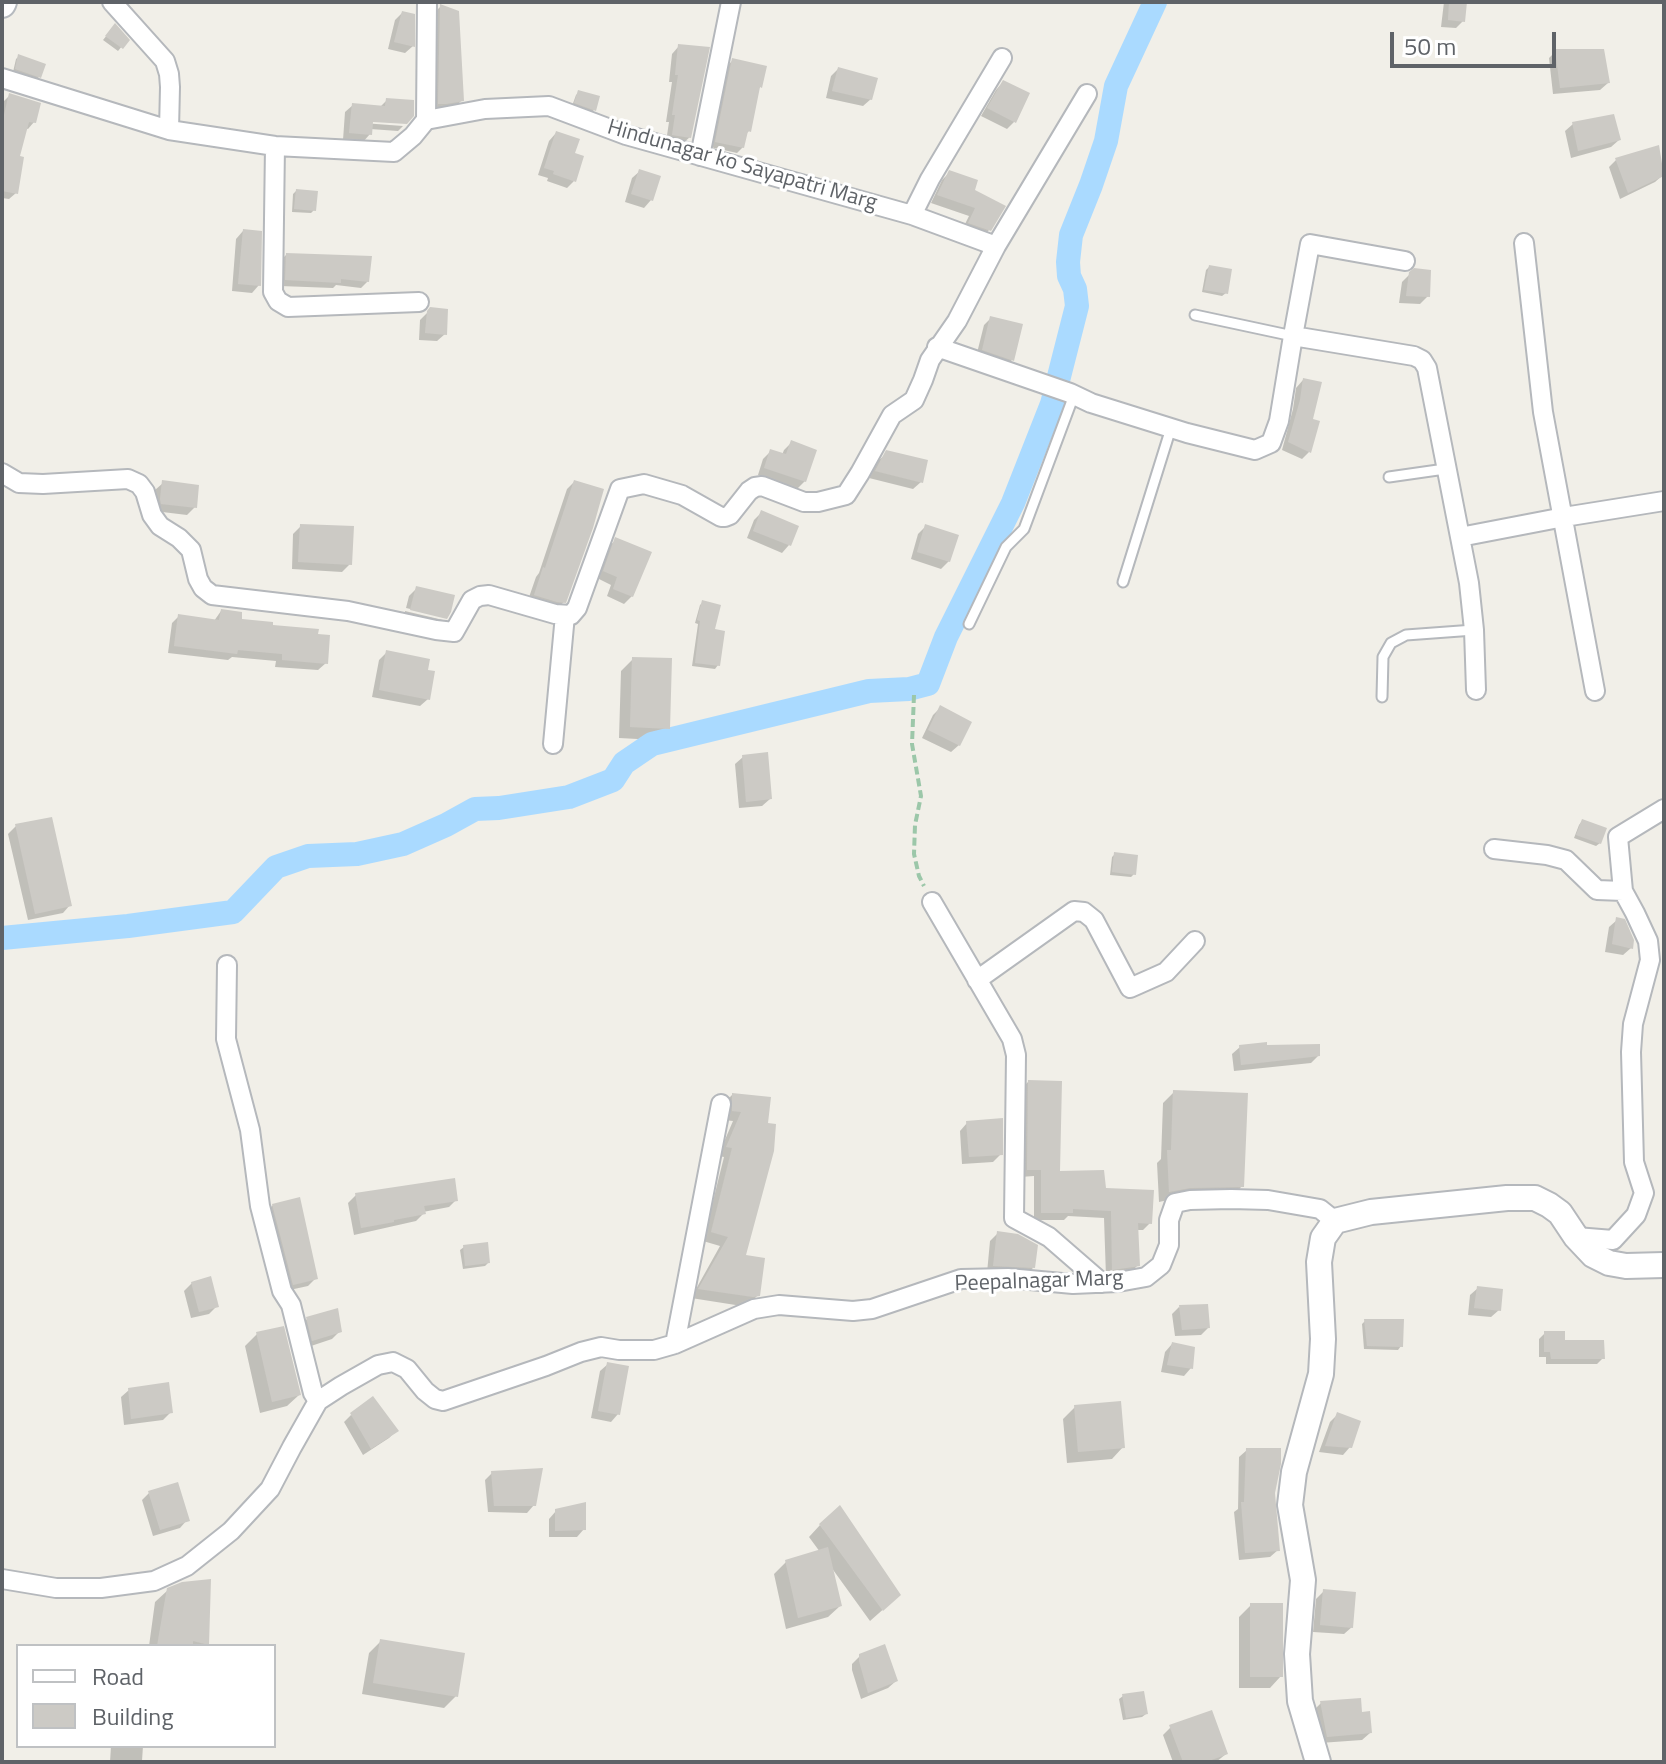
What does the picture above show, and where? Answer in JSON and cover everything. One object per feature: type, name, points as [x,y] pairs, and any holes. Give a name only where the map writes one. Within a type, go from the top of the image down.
[{"type":"street","points":[[112,2],[165,61],[170,87],[169,130]]},
{"type":"street","points":[[2,78],[169,130],[275,146],[394,152],[426,120],[427,2]]},
{"type":"street","points":[[700,156],[731,2]]},
{"type":"street","points":[[912,215],[1002,58]]},
{"type":"street","points":[[2,473],[19,483],[128,479],[139,484],[160,526],[191,550],[198,579],[212,595],[348,611],[454,632],[472,600],[480,596],[489,595],[571,615],[577,608],[620,489],[644,484],[682,495],[721,517],[730,515],[755,487],[762,486],[804,502],[846,495],[892,415],[914,400],[937,347],[963,310],[996,246],[1087,94]]},
{"type":"street","name":"Hindunagar ko Sayapatri Marg","points":[[426,120],[485,109],[549,106],[626,135],[912,215],[996,246]]},
{"type":"street","points":[[275,146],[273,292],[278,301],[288,307],[419,302]]},
{"type":"street","points":[[1524,243],[1543,412],[1595,691]]},
{"type":"street","points":[[937,347],[1091,403],[1255,450],[1271,443],[1279,421],[1310,244],[1405,261]]},
{"type":"street","points":[[1293,336],[1414,356],[1422,360],[1427,368],[1469,583],[1476,690]]},
{"type":"street","points":[[1460,537],[1664,501]]},
{"type":"street","points":[[553,744],[565,615]]},
{"type":"street","points":[[1576,1237],[1613,1240],[1636,1215],[1644,1193],[1634,1162],[1631,1052],[1633,1024],[1650,960],[1648,941],[1623,891],[1618,837],[1664,809]]},
{"type":"street","points":[[1494,849],[1566,860],[1597,890],[1623,891]]},
{"type":"street","points":[[932,902],[1012,1039],[1016,1055],[1014,1218],[1049,1237],[1102,1283]]},
{"type":"street","points":[[977,980],[1074,911],[1084,912],[1094,920],[1130,988],[1166,972],[1195,941]]},
{"type":"street","points":[[227,965],[226,1039],[250,1130],[260,1206],[282,1291],[291,1305],[313,1393],[318,1401]]},
{"type":"street","points":[[675,1344],[721,1104]]},
{"type":"street","points":[[1318,1762],[1300,1701],[1297,1654],[1303,1580],[1290,1505],[1294,1472],[1321,1374],[1323,1339],[1319,1262],[1323,1238],[1335,1221],[1371,1212],[1535,1198],[1560,1213],[1593,1255],[1609,1263],[1626,1266],[1664,1265]]},
{"type":"street","name":"Peepalnagar Marg","points":[[2,1579],[56,1588],[101,1588],[154,1581],[187,1566],[231,1531],[270,1489],[318,1401],[378,1365],[393,1362],[407,1369],[425,1391],[443,1401],[601,1347],[654,1350],[675,1344],[754,1309],[779,1305],[853,1311],[872,1309],[961,1279],[1008,1278],[1073,1284],[1146,1277],[1161,1265],[1169,1245],[1169,1220],[1175,1203],[1204,1199],[1268,1200],[1320,1209],[1335,1221]]},
{"type":"lane","points":[[1195,315],[1293,336]]},
{"type":"lane","points":[[969,624],[1006,547],[1024,529],[1072,394]]},
{"type":"lane","points":[[1123,582],[1171,428]]},
{"type":"lane","points":[[1389,477],[1445,469]]},
{"type":"lane","points":[[1382,697],[1383,657],[1391,643],[1406,635],[1474,630]]},
{"type":"path","points":[[914,695],[912,744],[921,796],[915,825],[914,854],[919,876],[932,902]]},
{"type":"building","points":[[1449,2],[1467,2],[1465,22],[1448,20]]},
{"type":"building","points":[[440,4],[459,11],[464,101],[446,104],[438,104]]},
{"type":"building","points":[[402,11],[415,14],[415,47],[394,42]]},
{"type":"building","points":[[115,23],[130,40],[123,49],[105,36]]},
{"type":"building","points":[[678,44],[710,47],[691,138],[672,135]]},
{"type":"building","points":[[1555,49],[1604,49],[1610,83],[1560,88]]},
{"type":"building","points":[[18,54],[46,64],[41,78],[15,69]]},
{"type":"building","points":[[732,58],[767,66],[751,132],[748,131],[744,148],[715,142]]},
{"type":"building","points":[[838,67],[878,78],[872,100],[832,91]]},
{"type":"building","points":[[1003,80],[1030,93],[1016,123],[987,108]]},
{"type":"building","points":[[578,90],[600,96],[596,111],[574,103]]},
{"type":"building","points":[[9,93],[41,103],[36,123],[29,122],[20,156],[24,157],[18,194],[2,191],[2,124]]},
{"type":"building","points":[[386,98],[414,100],[414,116],[407,124],[373,122],[372,135],[349,133],[352,103],[385,106]]},
{"type":"building","points":[[1614,114],[1621,140],[1578,151],[1572,122]]},
{"type":"building","points":[[556,131],[580,139],[575,153],[584,156],[576,182],[544,168]]},
{"type":"building","points":[[1659,145],[1664,176],[1628,193],[1615,158]]},
{"type":"building","points":[[639,169],[661,176],[653,201],[631,194]]},
{"type":"building","points":[[949,170],[978,180],[975,190],[1006,206],[991,231],[968,223],[975,208],[937,195]]},
{"type":"building","points":[[296,189],[318,191],[316,211],[294,209]]},
{"type":"building","points":[[243,229],[262,231],[261,286],[238,284]]},
{"type":"building","points":[[286,253],[372,256],[369,282],[285,280]]},
{"type":"building","points":[[1209,265],[1232,269],[1228,294],[1204,290]]},
{"type":"building","points":[[1414,268],[1431,270],[1430,297],[1406,296],[1409,272]]},
{"type":"building","points":[[430,307],[448,309],[447,335],[425,333]]},
{"type":"building","points":[[990,316],[1023,324],[1014,361],[982,350]]},
{"type":"building","points":[[1303,378],[1322,382],[1313,419],[1320,421],[1311,453],[1288,442]]},
{"type":"building","points":[[791,440],[817,450],[806,482],[764,468],[770,449],[786,454]]},
{"type":"building","points":[[886,450],[928,460],[923,483],[875,471]]},
{"type":"building","points":[[162,480],[199,485],[197,508],[161,504]]},
{"type":"building","points":[[574,480],[604,489],[566,603],[534,595]]},
{"type":"building","points":[[761,510],[799,526],[791,546],[753,531]]},
{"type":"building","points":[[300,524],[354,526],[352,565],[298,562]]},
{"type":"building","points":[[925,524],[959,535],[950,562],[917,552]]},
{"type":"building","points":[[615,537],[652,552],[633,597],[613,589],[617,577],[603,571]]},
{"type":"building","points":[[416,586],[455,595],[447,619],[410,610]]},
{"type":"building","points":[[702,600],[721,605],[715,629],[725,631],[720,666],[695,663],[700,621],[697,620]]},
{"type":"building","points":[[221,609],[242,612],[242,619],[319,629],[318,634],[330,635],[328,664],[282,660],[282,654],[238,650],[237,654],[174,646],[178,614],[219,620]]},
{"type":"building","points":[[386,650],[430,659],[428,670],[435,671],[430,700],[379,690]]},
{"type":"building","points":[[632,657],[672,658],[670,729],[630,727]]},
{"type":"building","points":[[940,705],[972,722],[960,746],[928,730]]},
{"type":"building","points":[[768,752],[772,799],[746,802],[742,755]]},
{"type":"building","points":[[52,817],[72,906],[35,914],[15,824]]},
{"type":"building","points":[[1582,819],[1607,828],[1601,844],[1576,835]]},
{"type":"building","points":[[1114,852],[1138,855],[1136,875],[1112,872]]},
{"type":"building","points":[[1616,917],[1625,919],[1634,940],[1633,949],[1612,944]]},
{"type":"building","points":[[1267,1042],[1267,1045],[1320,1044],[1320,1056],[1241,1065],[1239,1045]]},
{"type":"building","points":[[1028,1080],[1062,1081],[1060,1171],[1104,1170],[1106,1188],[1154,1190],[1152,1224],[1138,1223],[1140,1266],[1112,1270],[1111,1211],[1073,1209],[1073,1213],[1041,1213],[1041,1170],[1027,1170]]},
{"type":"building","points":[[1173,1090],[1248,1093],[1244,1187],[1190,1188],[1169,1192],[1167,1150],[1171,1150]]},
{"type":"building","points":[[732,1093],[771,1097],[768,1123],[776,1124],[774,1151],[746,1255],[765,1258],[760,1296],[753,1297],[698,1289],[728,1237],[711,1232],[732,1148],[726,1147],[741,1112],[732,1111]]},
{"type":"building","points":[[1003,1118],[1003,1155],[969,1157],[966,1121]]},
{"type":"building","points":[[455,1178],[458,1201],[424,1206],[426,1214],[361,1228],[355,1193]]},
{"type":"building","points":[[300,1197],[318,1279],[293,1285],[272,1204]]},
{"type":"building","points":[[997,1231],[1018,1234],[1038,1245],[1035,1268],[993,1266]]},
{"type":"building","points":[[488,1242],[490,1263],[465,1266],[463,1245]]},
{"type":"building","points":[[211,1276],[219,1307],[199,1312],[191,1282]]},
{"type":"building","points":[[1477,1286],[1503,1289],[1501,1311],[1474,1308]]},
{"type":"building","points":[[1208,1304],[1210,1328],[1182,1330],[1179,1305]]},
{"type":"building","points":[[338,1308],[342,1332],[312,1341],[306,1317]]},
{"type":"building","points":[[1364,1319],[1404,1319],[1403,1347],[1367,1346]]},
{"type":"building","points":[[284,1326],[301,1395],[272,1402],[256,1332]]},
{"type":"building","points":[[1544,1331],[1565,1331],[1565,1340],[1604,1340],[1605,1359],[1551,1359],[1550,1352],[1544,1352]]},
{"type":"building","points":[[1172,1342],[1195,1347],[1193,1369],[1167,1365]]},
{"type":"building","points":[[607,1362],[629,1366],[620,1415],[598,1411]]},
{"type":"building","points":[[169,1382],[173,1413],[131,1419],[128,1388]]},
{"type":"building","points":[[373,1396],[399,1431],[371,1449],[350,1413]]},
{"type":"building","points":[[1121,1401],[1125,1448],[1078,1452],[1074,1405]]},
{"type":"building","points":[[1337,1412],[1361,1421],[1352,1448],[1325,1446]]},
{"type":"building","points":[[1246,1448],[1281,1448],[1275,1493],[1280,1551],[1245,1553],[1241,1502],[1244,1502]]},
{"type":"building","points":[[543,1468],[536,1506],[494,1506],[491,1471]]},
{"type":"building","points":[[178,1482],[190,1521],[160,1530],[148,1491]]},
{"type":"building","points":[[586,1502],[586,1530],[555,1531],[555,1509]]},
{"type":"building","points":[[840,1505],[901,1595],[883,1611],[819,1524]]},
{"type":"building","points":[[828,1547],[842,1606],[798,1618],[785,1560]]},
{"type":"building","points":[[211,1579],[209,1644],[193,1641],[193,1644],[157,1644],[167,1588],[182,1582]]},
{"type":"building","points":[[1323,1589],[1356,1592],[1353,1628],[1320,1625]]},
{"type":"building","points":[[1250,1603],[1283,1603],[1283,1677],[1250,1677]]},
{"type":"building","points":[[380,1639],[465,1653],[458,1697],[373,1683]]},
{"type":"building","points":[[885,1644],[898,1681],[868,1693],[859,1654]]},
{"type":"building","points":[[1144,1691],[1148,1714],[1126,1718],[1122,1694]]},
{"type":"building","points":[[1361,1698],[1362,1712],[1370,1711],[1372,1733],[1327,1737],[1320,1701]]},
{"type":"building","points":[[1212,1710],[1228,1754],[1206,1762],[1183,1762],[1169,1725]]},
{"type":"waterway","points":[[2,938],[233,912],[276,867],[308,856],[357,854],[403,844],[475,809],[569,797],[613,780],[624,763],[652,744],[869,691],[909,689],[928,684],[946,637],[1013,503],[1052,404],[1077,306],[1075,289],[1069,276],[1071,235],[1106,141],[1116,86],[1155,2]]}]
